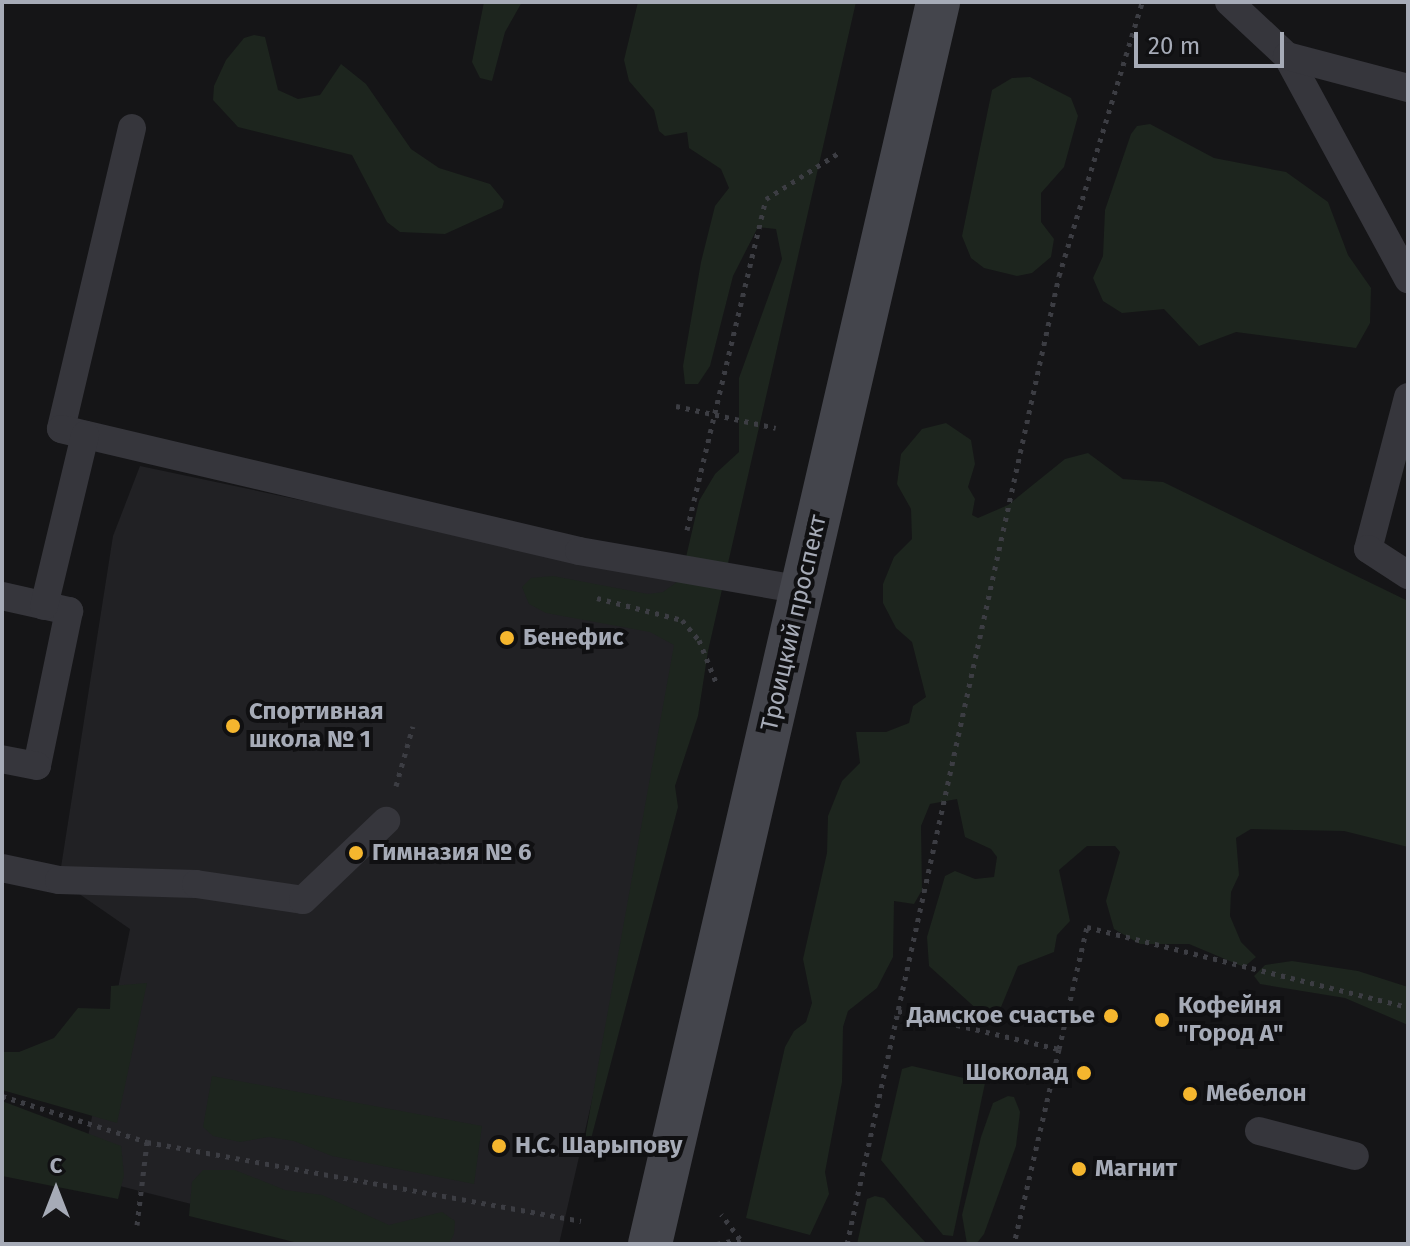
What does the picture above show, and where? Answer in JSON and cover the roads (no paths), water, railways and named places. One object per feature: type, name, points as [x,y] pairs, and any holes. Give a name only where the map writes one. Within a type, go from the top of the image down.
[{"type":"main road","name":"Троицкий проспект","points":[[650,1244],[938,2]]},
{"type":"lane","points":[[1229,2],[1287,56],[1408,279]]},
{"type":"lane","points":[[1287,56],[1408,88]]},
{"type":"lane","points":[[132,128],[61,429],[678,570],[802,590]]},
{"type":"lane","points":[[1408,397],[1368,549],[1408,575]]},
{"type":"lane","points":[[44,606],[85,435]]},
{"type":"lane","points":[[2,596],[69,611],[37,766],[2,759]]},
{"type":"lane","points":[[2,868],[59,880],[196,884],[303,900],[386,821]]},
{"type":"lane","points":[[1259,1131],[1355,1156]]},
{"type":"place","name":"Бенефис","points":[[507,638]]},
{"type":"place","name":"Спортивная школа № 1","points":[[233,726]]},
{"type":"place","name":"Гимназия № 6","points":[[356,853]]},
{"type":"place","name":"Дамское счастье","points":[[1111,1016]]},
{"type":"place","name":"Кофейня \"Город А\"","points":[[1162,1020]]},
{"type":"place","name":"Шоколад","points":[[1084,1073]]},
{"type":"place","name":"Мебелон","points":[[1190,1094]]},
{"type":"place","name":"Н.С. Шарыпову","points":[[499,1146]]},
{"type":"place","name":"Магнит","points":[[1079,1169]]}]
